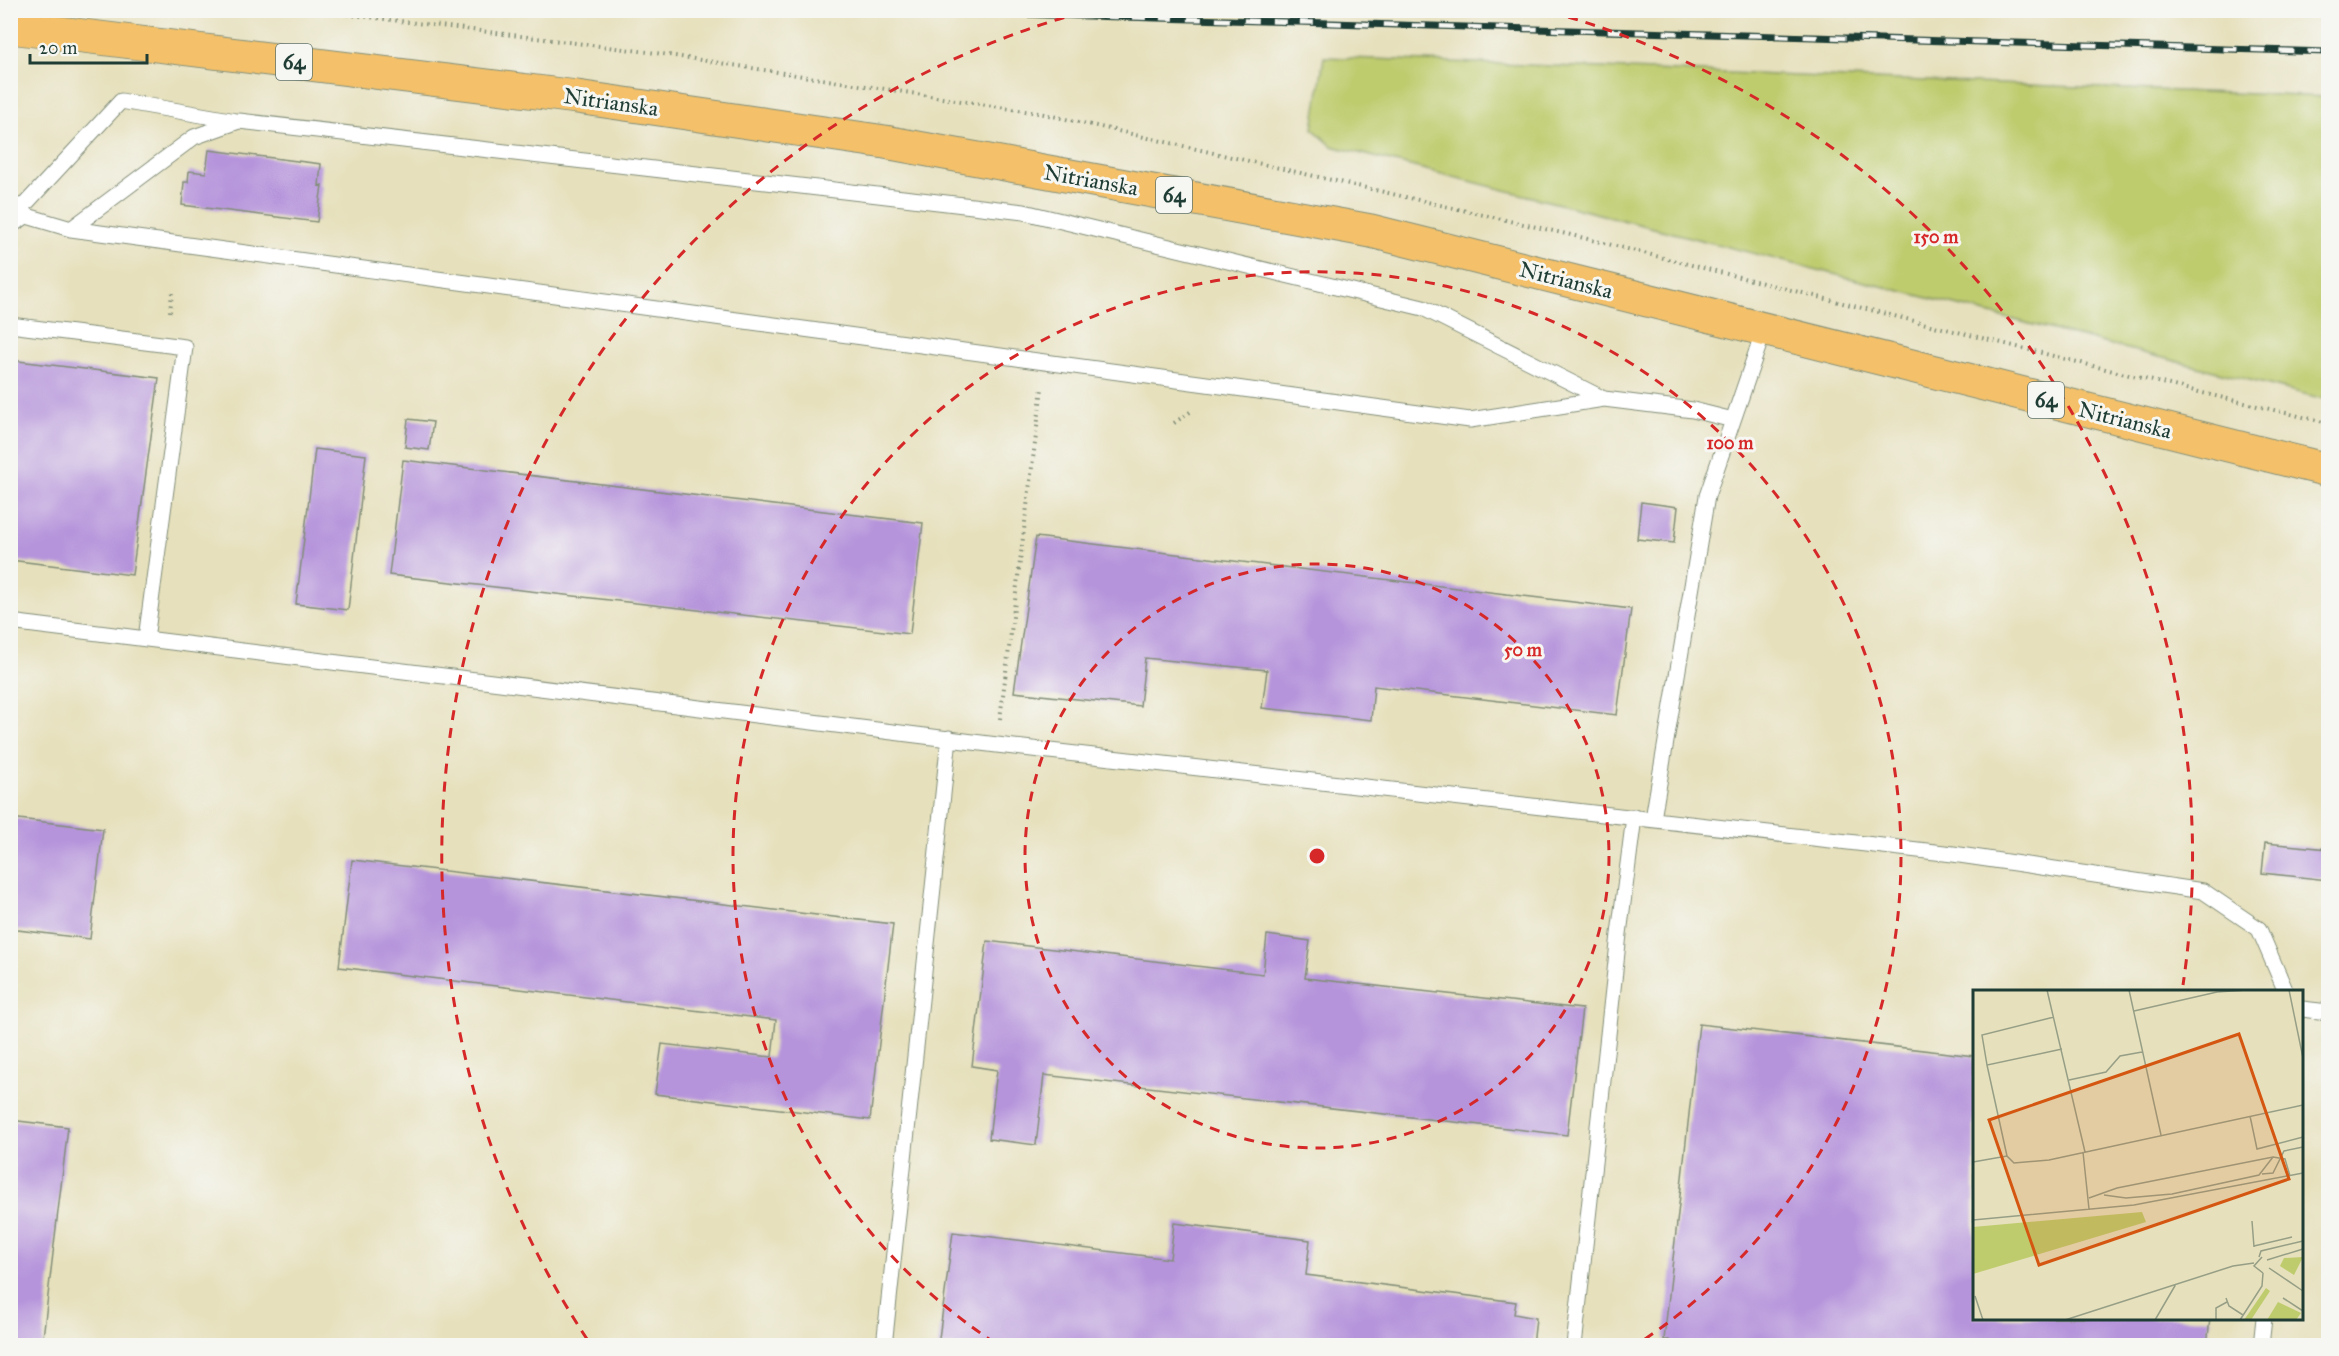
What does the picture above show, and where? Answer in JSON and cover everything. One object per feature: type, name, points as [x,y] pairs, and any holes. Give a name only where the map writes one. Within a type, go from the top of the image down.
[{"type":"main road","name":"Nitrianska","points":[[10,27],[577,97],[885,142],[1371,231],[2328,470]]},
{"type":"lane","points":[[1604,399],[1423,308],[1024,212],[239,121],[121,101],[13,212],[71,229],[1470,420],[1604,399],[1694,410],[1733,420]]},
{"type":"lane","points":[[71,229],[194,137],[239,121]]},
{"type":"lane","points":[[10,325],[185,347],[146,639]]},
{"type":"lane","points":[[1653,819],[1707,496],[1764,330]]},
{"type":"lane","points":[[10,622],[997,745],[1953,854],[2203,891],[2259,929],[2285,990]]},
{"type":"lane","points":[[884,1346],[949,738]]},
{"type":"lane","points":[[1574,1346],[1634,817]]},
{"type":"lane","points":[[2303,1009],[2328,1012]]},
{"type":"lane","points":[[2261,1346],[2264,1320]]},
{"type":"path","points":[[170,312],[172,293]]},
{"type":"path","points":[[997,745],[1045,363]]},
{"type":"green space","points":[[1324,57],[2328,97],[2328,400],[1332,146],[1313,129]]},
{"type":"building","points":[[209,150],[321,164],[319,186],[322,185],[317,222],[182,205],[184,182],[188,182],[189,171],[206,173]]},
{"type":"building","points":[[10,360],[159,378],[132,575],[10,560]]},
{"type":"building","points":[[408,419],[433,422],[429,450],[405,447]]},
{"type":"building","points":[[315,449],[366,455],[348,610],[296,604]]},
{"type":"building","points":[[403,460],[923,523],[910,634],[389,575]]},
{"type":"building","points":[[1641,502],[1678,507],[1674,543],[1637,539]]},
{"type":"building","points":[[1036,537],[1631,609],[1617,715],[1374,686],[1371,720],[1262,708],[1267,670],[1145,658],[1140,706],[1014,692]]},
{"type":"building","points":[[10,818],[103,829],[90,939],[10,929]]},
{"type":"building","points":[[2265,843],[2328,849],[2328,880],[2262,873]]},
{"type":"building","points":[[352,860],[893,924],[870,1120],[655,1094],[662,1044],[772,1057],[776,1020],[339,967]]},
{"type":"building","points":[[1267,935],[1310,941],[1305,978],[1582,1009],[1567,1135],[1044,1075],[1036,1145],[989,1139],[997,1070],[972,1066],[987,941],[1263,974]]},
{"type":"building","points":[[1699,1024],[1973,1056],[1973,1320],[2210,1320],[2207,1346],[1668,1346],[1669,1340],[1664,1340]]},
{"type":"building","points":[[10,1120],[68,1127],[42,1346],[10,1346]]},
{"type":"building","points":[[1174,1223],[1310,1240],[1306,1275],[1516,1302],[1514,1314],[1536,1318],[1533,1346],[938,1346],[953,1232],[1170,1259]]},
{"type":"railway","points":[[880,10],[2328,52]]}]
